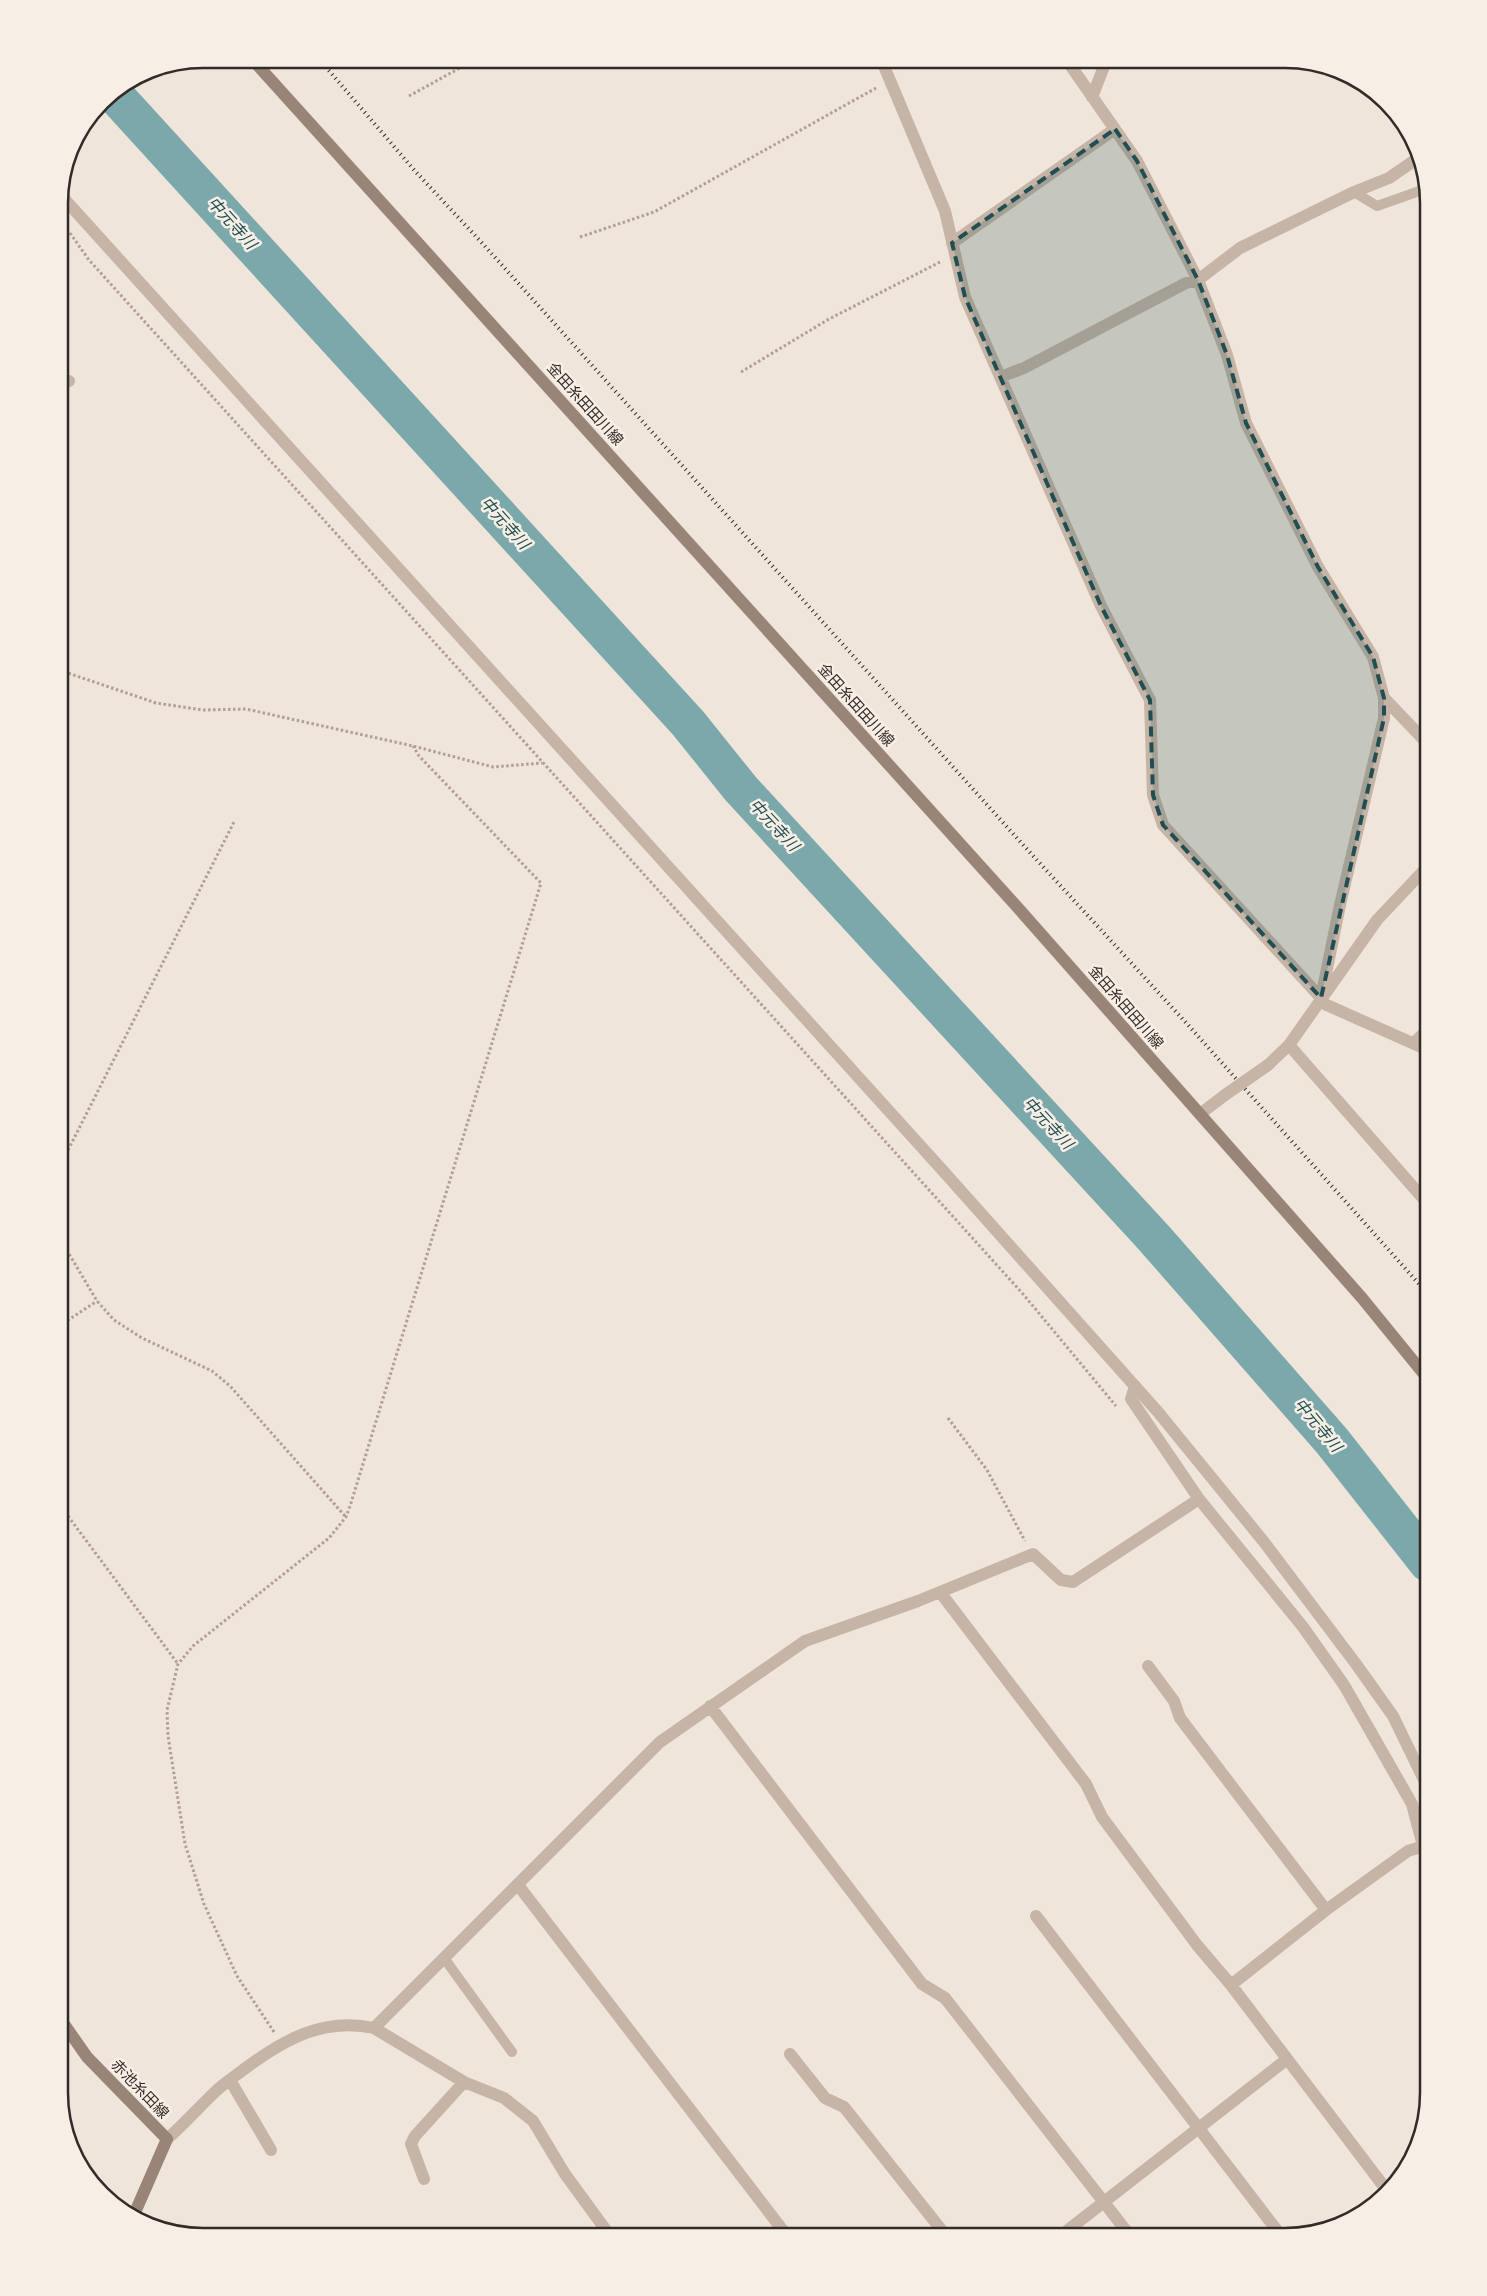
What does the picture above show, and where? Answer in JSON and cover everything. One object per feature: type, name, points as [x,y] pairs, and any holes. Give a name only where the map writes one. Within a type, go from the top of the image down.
[{"type":"main road","name":"金田糸田田川線","points":[[260,68],[1019,909],[1362,1298],[1420,1369]]},
{"type":"main road","name":"赤池糸田線","points":[[68,2031],[86,2057],[166,2140],[136,2211]]},
{"type":"street","points":[[885,68],[945,212],[965,297],[1101,606],[1150,700],[1153,795],[1163,825],[1321,998]]},
{"type":"street","points":[[1072,68],[1137,161],[1198,280],[1227,355],[1246,423],[1318,567],[1373,656],[1384,698],[1384,718],[1340,905],[1320,1002],[1420,1046]]},
{"type":"street","points":[[1092,97],[1103,68]]},
{"type":"street","points":[[954,248],[1115,129]]},
{"type":"street","points":[[1000,377],[1024,368],[1186,283],[1198,280],[1240,248],[1354,192],[1389,178],[1413,162]]},
{"type":"street","points":[[68,203],[932,1158],[1135,1386],[1264,1542],[1356,1664],[1393,1716],[1420,1772]]},
{"type":"street","points":[[1384,698],[1420,736]]},
{"type":"street","points":[[1200,1114],[1268,1064],[1289,1045],[1377,920],[1420,874]]},
{"type":"street","points":[[1414,1043],[1420,1037]]},
{"type":"street","points":[[1289,1045],[1420,1195]]},
{"type":"street","points":[[1135,1386],[1130,1399],[1199,1499],[1303,1627],[1344,1686],[1412,1804],[1420,1832]]},
{"type":"street","points":[[374,2028],[660,1742],[805,1641],[940,1592],[1033,1554],[1061,1580],[1073,1582],[1199,1499]]},
{"type":"street","points":[[940,1592],[1086,1784],[1102,1817],[1383,2185]]},
{"type":"street","points":[[1148,1666],[1174,1701],[1180,1718],[1326,1910]]},
{"type":"street","points":[[710,1706],[922,1984],[944,1998],[1124,2228]]},
{"type":"street","points":[[1231,1985],[1326,1910],[1408,1851],[1420,1847]]},
{"type":"street","points":[[518,1884],[781,2228]]},
{"type":"street","points":[[1036,1916],[1275,2228]]},
{"type":"street","points":[[166,2140],[190,2119],[217,2090],[281,2043],[303,2033],[320,2029],[358,2025],[374,2028],[464,2082],[504,2098],[533,2121],[565,2174],[604,2228]]},
{"type":"street","points":[[790,2054],[825,2098],[844,2107],[940,2228]]},
{"type":"street","points":[[1071,2228],[1286,2060]]},
{"type":"street","points":[[230,2080],[271,2150]]},
{"type":"street","points":[[424,2179],[411,2144],[415,2136],[464,2082]]},
{"type":"lane","points":[[1354,192],[1377,206],[1419,191]]},
{"type":"lane","points":[[444,1958],[512,2052]]},
{"type":"path","points":[[410,96],[460,68]]},
{"type":"path","points":[[580,237],[654,212],[890,80]]},
{"type":"path","points":[[68,229],[89,260],[1023,1294],[1117,1407]]},
{"type":"path","points":[[742,372],[829,319],[954,248]]},
{"type":"path","points":[[68,673],[156,703],[203,710],[246,709],[413,746],[493,767],[543,763]]},
{"type":"path","points":[[281,2043],[237,1976],[204,1904],[185,1844],[167,1710],[178,1664],[193,1646],[329,1538],[346,1517],[541,883],[419,756],[413,746]]},
{"type":"path","points":[[68,1150],[235,820]]},
{"type":"path","points":[[68,1253],[97,1301],[114,1320],[142,1338],[212,1371],[230,1386],[346,1517]]},
{"type":"path","points":[[68,1320],[97,1301]]},
{"type":"path","points":[[948,1418],[987,1470],[1033,1554]]},
{"type":"path","points":[[68,1516],[178,1664]]},
{"type":"highlighted area","points":[[1115,129],[1137,161],[1198,280],[1227,355],[1246,423],[1318,567],[1373,657],[1384,698],[1384,718],[1321,998],[1163,825],[1153,795],[1150,700],[1101,606],[965,297],[952,243]]},
{"type":"waterway","name":"中元寺川","points":[[117,98],[688,723],[741,789],[1154,1238],[1332,1441],[1420,1553]]},
{"type":"railway","points":[[327,68],[415,171],[1189,1026],[1420,1285]]}]
